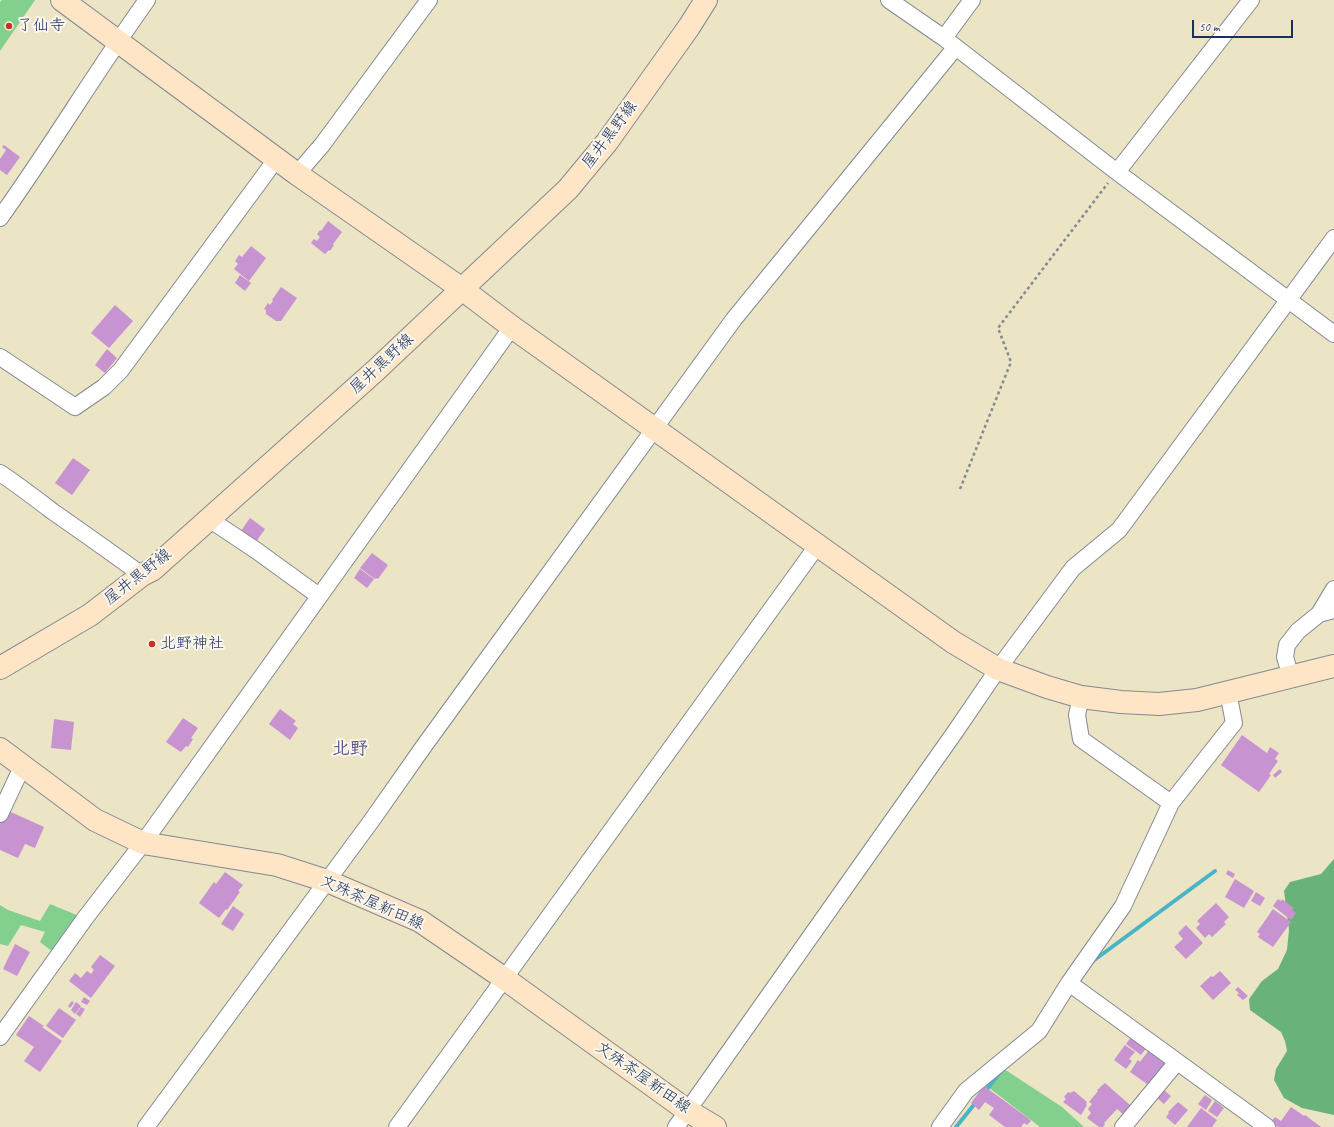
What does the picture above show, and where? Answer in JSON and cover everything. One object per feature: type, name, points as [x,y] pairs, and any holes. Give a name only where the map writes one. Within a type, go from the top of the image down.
[{"type":"main road","points":[[62,0],[297,174],[462,289],[512,327],[817,546],[953,642],[998,669],[1046,687],[1081,697],[1121,702],[1159,704],[1197,700],[1334,666]]},
{"type":"main road","name":"屋井黒野線","points":[[0,668],[90,615],[142,575],[152,570],[375,371],[568,189],[607,142],[706,0]]},
{"type":"main road","name":"文殊茶屋新田線","points":[[0,749],[22,767],[95,820],[143,843],[277,865],[327,881],[420,921],[505,979],[682,1119],[715,1127]]},
{"type":"street","points":[[0,218],[28,179],[118,41],[147,0]]},
{"type":"street","points":[[297,174],[322,144],[429,0]]},
{"type":"street","points":[[889,0],[950,43],[1117,172],[1334,334]]},
{"type":"street","points":[[146,1127],[327,881],[653,428],[734,319],[950,43],[972,0]]},
{"type":"street","points":[[1117,172],[1251,0]]},
{"type":"street","points":[[0,357],[75,407],[104,387],[121,370],[277,158]]},
{"type":"street","points":[[682,1119],[998,669],[1072,568],[1119,530],[1334,238]]},
{"type":"street","points":[[0,1036],[86,917],[143,843],[512,327]]},
{"type":"street","points":[[0,473],[21,486],[51,510],[108,549],[142,575]]},
{"type":"street","points":[[209,519],[257,551],[319,596]]},
{"type":"street","points":[[397,1127],[817,546]]},
{"type":"street","points":[[1291,677],[1285,657],[1287,645],[1298,631],[1327,612],[1334,589]]},
{"type":"street","points":[[940,1127],[966,1091],[1039,1031],[1069,983],[1123,906],[1171,803],[1234,723],[1228,692]]},
{"type":"street","points":[[1081,697],[1077,715],[1081,739],[1171,803]]},
{"type":"street","points":[[0,814],[22,767]]},
{"type":"street","points":[[1069,983],[1267,1127]]},
{"type":"street","points":[[1123,1127],[1177,1062]]},
{"type":"path","points":[[960,489],[1011,362],[998,328],[1117,172]]},
{"type":"green space","name":"了仙寺","points":[[2,0],[35,0],[0,51],[0,2]]},
{"type":"green space","points":[[1334,859],[1334,1115],[1302,1108],[1284,1098],[1274,1080],[1276,1069],[1287,1051],[1285,1041],[1281,1032],[1250,1010],[1249,999],[1262,981],[1278,969],[1287,950],[1289,930],[1284,891],[1290,882],[1321,874]]},
{"type":"green space","points":[[50,904],[79,916],[53,952],[40,942],[45,932],[21,925],[8,946],[0,944],[0,905],[8,910],[40,921]]},
{"type":"green space","points":[[1001,1067],[1062,1107],[1084,1127],[1040,1127],[983,1083]]},
{"type":"building","points":[[4,145],[20,157],[7,175],[0,170],[0,159],[6,150],[2,147]]},
{"type":"building","points":[[328,221],[342,232],[333,244],[334,245],[330,251],[329,250],[325,254],[311,243],[314,239],[317,241],[320,237],[317,234]]},
{"type":"building","points":[[251,246],[266,258],[249,281],[234,269],[238,264],[235,261],[239,255],[242,257]]},
{"type":"building","points":[[240,275],[251,283],[245,291],[235,283]]},
{"type":"building","points":[[281,287],[297,298],[281,321],[276,321],[266,314],[266,310],[264,309],[268,303],[270,305]]},
{"type":"building","points":[[115,305],[133,321],[109,348],[91,333]]},
{"type":"building","points":[[107,349],[117,358],[105,373],[95,365]]},
{"type":"building","points":[[73,458],[90,470],[72,495],[55,483]]},
{"type":"building","points":[[250,518],[265,529],[256,542],[241,531]]},
{"type":"building","points":[[372,553],[388,565],[378,579],[375,579],[360,568]]},
{"type":"building","points":[[360,569],[374,579],[367,588],[354,578]]},
{"type":"building","points":[[280,709],[296,721],[293,724],[298,728],[290,740],[269,724]]},
{"type":"building","points":[[183,718],[198,728],[191,738],[193,739],[188,747],[186,746],[181,752],[166,742]]},
{"type":"building","points":[[54,719],[74,722],[71,750],[51,748]]},
{"type":"building","points":[[1242,735],[1267,753],[1270,747],[1279,753],[1275,759],[1278,761],[1269,774],[1271,775],[1259,792],[1221,765]]},
{"type":"building","points":[[1280,769],[1282,772],[1275,778],[1273,775]]},
{"type":"building","points":[[4,809],[44,827],[35,848],[25,844],[18,858],[0,850],[0,818]]},
{"type":"building","points":[[1228,870],[1235,874],[1233,878],[1226,874]]},
{"type":"building","points":[[225,872],[243,885],[238,891],[240,892],[227,910],[226,909],[219,918],[199,903],[214,882],[216,884]]},
{"type":"building","points":[[1235,879],[1254,891],[1244,908],[1225,897]]},
{"type":"building","points":[[1256,892],[1265,898],[1260,906],[1251,901]]},
{"type":"building","points":[[1278,899],[1281,901],[1282,899],[1294,908],[1292,910],[1296,913],[1291,920],[1273,906]]},
{"type":"building","points":[[1216,903],[1229,917],[1224,922],[1226,924],[1212,937],[1209,934],[1205,938],[1196,928],[1200,924],[1197,921]]},
{"type":"building","points":[[233,906],[244,914],[233,931],[221,924]]},
{"type":"building","points":[[1273,909],[1291,922],[1273,947],[1258,937],[1260,934],[1257,932]]},
{"type":"building","points":[[1186,925],[1203,943],[1186,959],[1174,947],[1183,939],[1178,933]]},
{"type":"building","points":[[15,944],[30,952],[17,976],[3,969]]},
{"type":"building","points":[[100,955],[115,966],[91,998],[69,981],[75,973],[81,978],[87,971],[91,974],[94,970],[91,967]]},
{"type":"building","points":[[1220,971],[1231,983],[1213,1000],[1200,986],[1211,976],[1213,977]]},
{"type":"building","points":[[1238,987],[1248,996],[1243,1000],[1237,995],[1239,993],[1235,990]]},
{"type":"building","points":[[84,997],[90,1001],[87,1005],[81,1002]]},
{"type":"building","points":[[72,1001],[74,1003],[70,1008],[68,1006]]},
{"type":"building","points":[[76,1002],[81,1006],[75,1014],[71,1010]]},
{"type":"building","points":[[81,1007],[85,1009],[80,1017],[76,1014]]},
{"type":"building","points":[[59,1008],[76,1020],[63,1038],[46,1026]]},
{"type":"building","points":[[29,1016],[62,1041],[40,1072],[24,1061],[34,1047],[16,1035]]},
{"type":"building","points":[[1132,1036],[1147,1047],[1141,1055],[1126,1044]]},
{"type":"building","points":[[1125,1045],[1135,1052],[1129,1059],[1132,1061],[1126,1069],[1114,1060]]},
{"type":"building","points":[[1149,1050],[1166,1062],[1150,1086],[1130,1072],[1138,1060],[1140,1062]]},
{"type":"building","points":[[1105,1083],[1130,1105],[1123,1114],[1117,1109],[1104,1123],[1105,1124],[1103,1127],[1099,1127],[1087,1118],[1091,1113],[1088,1109],[1092,1104],[1089,1102],[1098,1091],[1097,1090]]},
{"type":"building","points":[[984,1086],[1031,1121],[1027,1125],[1024,1123],[1021,1127],[1005,1127],[989,1115],[994,1108],[985,1102],[979,1110],[971,1103]]},
{"type":"building","points":[[1164,1090],[1171,1096],[1164,1104],[1157,1098]]},
{"type":"building","points":[[1074,1091],[1087,1102],[1087,1105],[1081,1115],[1063,1102],[1066,1099],[1064,1097],[1068,1092],[1070,1093]]},
{"type":"building","points":[[1205,1095],[1212,1100],[1206,1110],[1198,1104]]},
{"type":"building","points":[[1215,1101],[1224,1108],[1217,1117],[1208,1111]]},
{"type":"building","points":[[1178,1102],[1188,1110],[1175,1125],[1166,1117],[1169,1113],[1168,1112]]},
{"type":"building","points":[[1291,1107],[1321,1127],[1278,1127],[1271,1122],[1275,1117],[1281,1121]]},
{"type":"building","points":[[1201,1108],[1217,1120],[1212,1127],[1187,1127]]},
{"type":"waterway","points":[[1093,961],[1215,871]]},
{"type":"waterway","points":[[984,1093],[1001,1071]]},
{"type":"waterway","points":[[956,1127],[977,1101]]},
{"type":"place","name":"了仙寺","points":[[9,26]]},
{"type":"place","name":"北野神社","points":[[152,644]]},
{"type":"district","name":"北野","points":[[350,749]]}]
